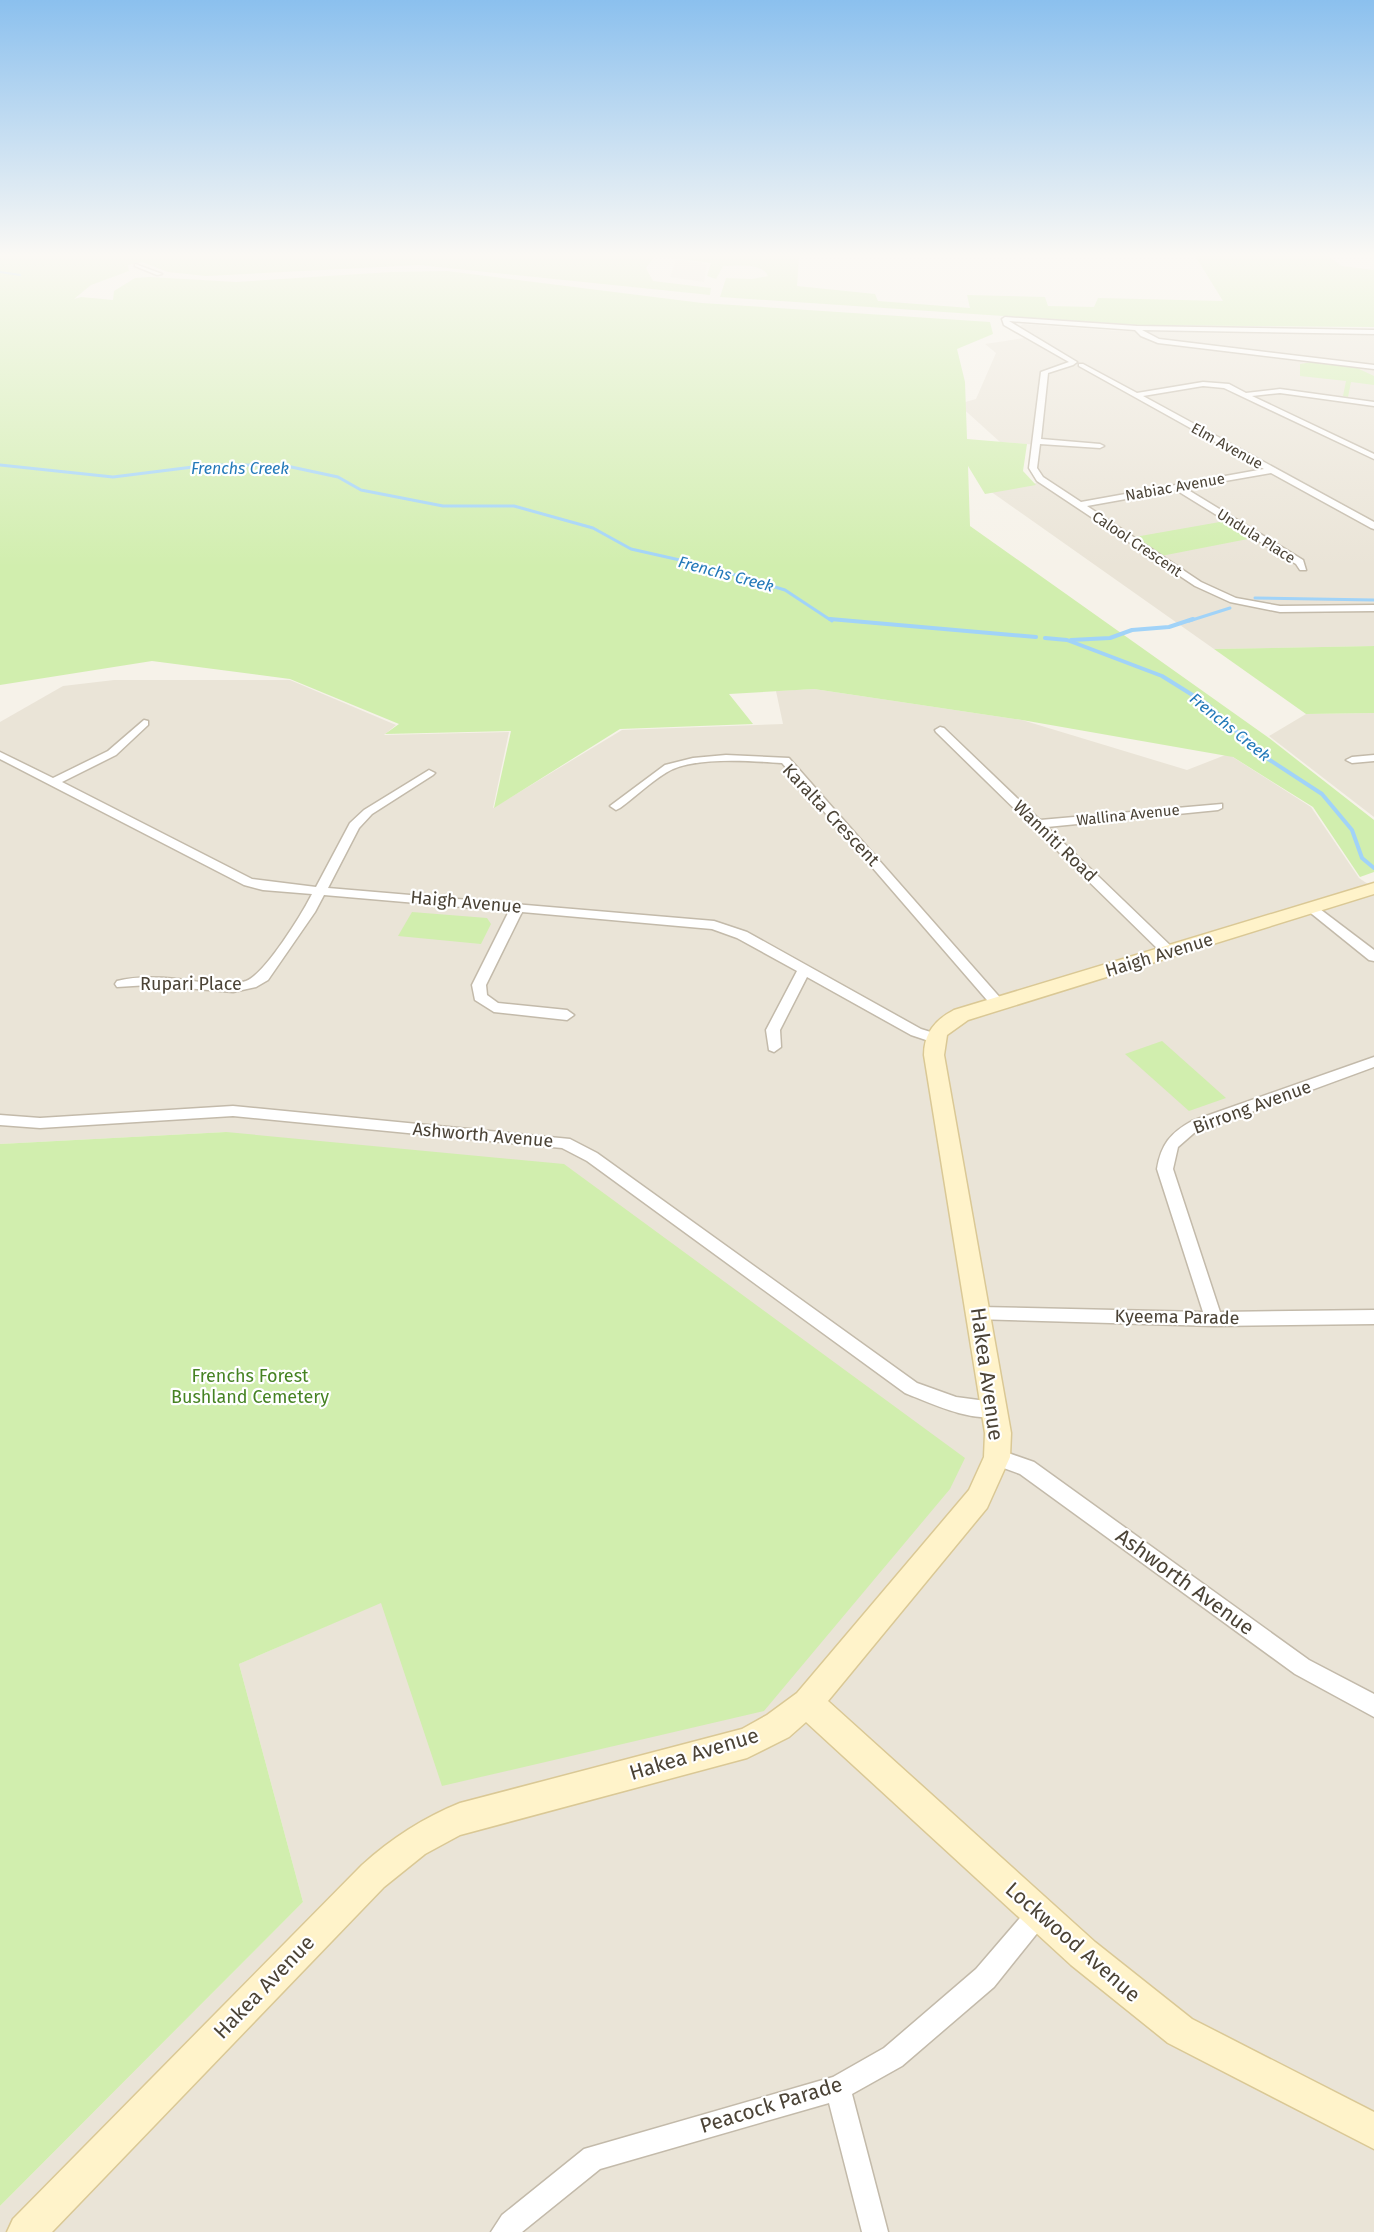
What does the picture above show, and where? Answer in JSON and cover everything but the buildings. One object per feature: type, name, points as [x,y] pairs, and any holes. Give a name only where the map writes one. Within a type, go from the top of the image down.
[{"type":"street","name":"Elm Avenue","points":[[1065,358],[1374,526]]},
{"type":"street","points":[[1301,358],[1374,367]]},
{"type":"street","name":"Calool Crescent","points":[[1075,364],[1045,372],[1033,468],[1040,480],[1198,584],[1233,600],[1280,609],[1374,608]]},
{"type":"street","points":[[1135,395],[1203,384],[1226,386],[1248,394],[1374,457]]},
{"type":"street","points":[[1248,394],[1280,391],[1374,404]]},
{"type":"street","points":[[1036,441],[1100,446]]},
{"type":"street","name":"Nabiac Avenue","points":[[1080,505],[1271,470]]},
{"type":"street","name":"Undula Place","points":[[1177,487],[1300,562],[1303,568]]},
{"type":"street","points":[[1360,518],[1374,516]]},
{"type":"street","points":[[54,782],[112,753],[144,723]]},
{"type":"street","name":"Wanniti Road","points":[[940,730],[1169,952]]},
{"type":"street","name":"Haigh Avenue","points":[[0,756],[248,882],[263,886],[518,906],[714,925],[742,934],[916,1032],[940,1030],[998,1004],[1374,888]]},
{"type":"street","name":"Karalta Crescent","points":[[616,806],[668,767],[683,762],[761,758],[785,760],[998,1004]]},
{"type":"street","points":[[1352,760],[1374,758]]},
{"type":"street","name":"Rupari Place","points":[[122,984],[148,981],[232,988],[251,984],[263,977],[309,912],[354,826],[368,812],[429,773]]},
{"type":"street","name":"Wallina Avenue","points":[[1037,824],[1218,806]]},
{"type":"street","points":[[518,906],[479,985],[480,997],[494,1007],[567,1015]]},
{"type":"street","points":[[1312,907],[1374,957]]},
{"type":"street","points":[[774,1047],[773,1030],[804,970]]},
{"type":"street","name":"Hakea Avenue","points":[[26,2232],[373,1876],[400,1852],[445,1824],[460,1819],[747,1743],[778,1726],[807,1703],[978,1499],[997,1457],[995,1409],[934,1055],[940,1030]]},
{"type":"street","name":"Birrong Avenue","points":[[1214,1318],[1164,1169],[1167,1149],[1178,1135],[1197,1125],[1374,1062]]},
{"type":"street","name":"Ashworth Avenue","points":[[0,1120],[40,1123],[233,1111],[565,1143],[592,1157],[912,1388],[956,1404],[995,1409]]},
{"type":"street","name":"Kyeema Parade","points":[[979,1314],[1214,1318],[1374,1317]]},
{"type":"street","name":"Ashworth Avenue","points":[[997,1457],[1027,1468],[1302,1666],[1374,1706]]},
{"type":"street","name":"Lockwood Avenue","points":[[807,1703],[1039,1913],[1180,2031],[1374,2131]]},
{"type":"street","name":"Peacock Parade","points":[[504,2232],[510,2224],[593,2158],[838,2088],[893,2057],[985,1978],[1039,1913]]},
{"type":"street","points":[[838,2088],[875,2232]]},
{"type":"shaded area","points":[[994,358],[1374,358],[1374,646],[1214,649],[990,491],[1047,481],[1037,468],[1040,445],[1000,442],[958,404],[976,399]]},
{"type":"shaded area","points":[[114,680],[290,680],[396,725],[384,735],[509,732],[493,808],[622,730],[783,724],[776,691],[814,689],[1022,720],[1187,770],[1228,754],[1311,807],[1359,878],[1374,888],[1374,2232],[0,2232],[0,2206],[303,1902],[239,1664],[381,1602],[226,1132],[0,1144],[0,722],[63,686]]},
{"type":"shaded area","points":[[1374,713],[1374,817],[1269,736],[1306,714]]},
{"type":"green space","points":[[0,358],[959,358],[965,382],[967,439],[1027,444],[1023,471],[1036,485],[985,494],[968,466],[970,526],[1269,738],[1374,820],[1374,872],[1360,877],[1313,807],[1233,757],[1022,720],[814,689],[729,694],[753,724],[620,729],[494,808],[511,731],[385,734],[399,724],[290,679],[152,661],[0,685]]},
{"type":"green space","points":[[1312,362],[1357,368],[1374,376],[1374,385],[1351,382],[1348,397],[1343,396],[1346,381],[1300,376],[1300,364]]},
{"type":"green space","points":[[1231,520],[1258,537],[1156,557],[1129,538]]},
{"type":"green space","points":[[1374,646],[1374,713],[1306,714],[1214,649]]},
{"type":"green space","points":[[412,912],[487,918],[491,924],[481,944],[398,936]]},
{"type":"green space","points":[[1162,1041],[1226,1098],[1189,1111],[1125,1054]]},
{"type":"green space","name":"Frenchs Forest Bushland Cemetery","points":[[226,1132],[564,1164],[965,1458],[950,1489],[764,1711],[442,1786],[381,1603],[239,1664],[303,1902],[0,2206],[0,1144]]},
{"type":"waterway","name":"Frenchs Creek","points":[[0,465],[113,477],[209,465],[282,465],[338,477],[361,490],[443,506],[514,506],[593,528],[631,549],[702,565],[785,590],[832,621]]},
{"type":"waterway","points":[[1255,598],[1374,600]]},
{"type":"waterway","points":[[1189,621],[1230,608]]},
{"type":"waterway","name":"Frenchs Creek","points":[[830,619],[1036,637]]},
{"type":"waterway","points":[[1071,640],[1110,638],[1132,630],[1169,627],[1193,619]]},
{"type":"waterway","name":"Frenchs Creek","points":[[1045,638],[1067,640],[1162,676],[1207,704],[1262,755],[1322,794],[1352,830],[1362,858],[1374,868]]}]
